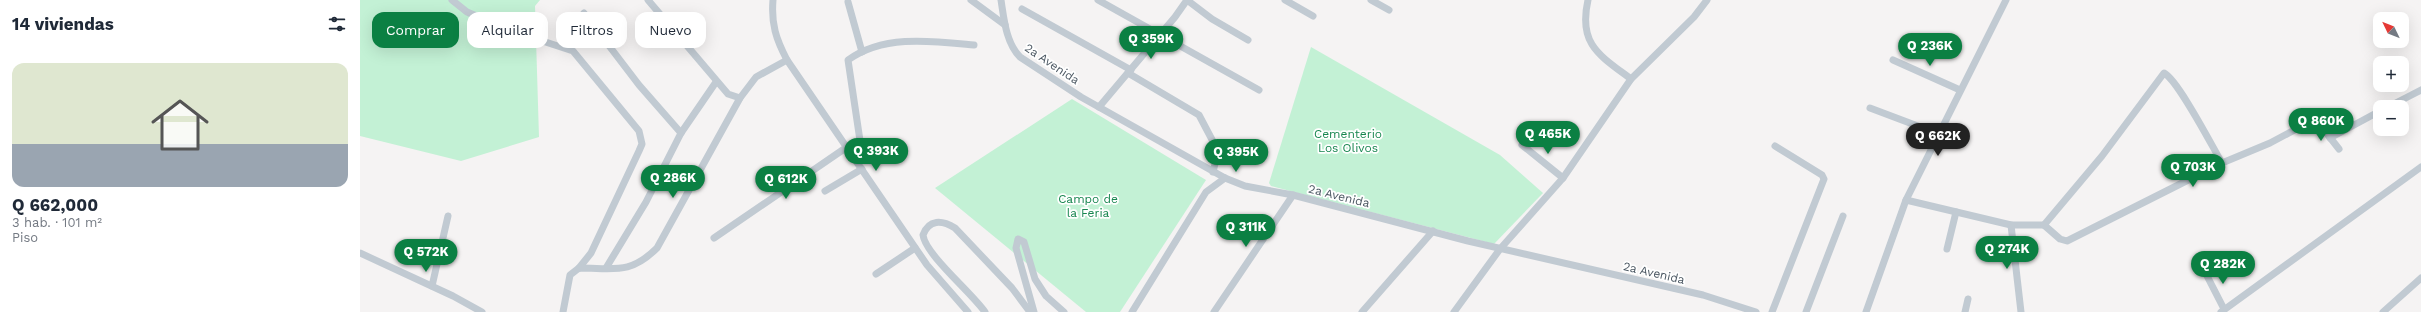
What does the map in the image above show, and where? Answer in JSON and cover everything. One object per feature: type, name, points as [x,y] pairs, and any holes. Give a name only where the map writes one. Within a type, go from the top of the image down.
[{"type":"street","points":[[452,0],[467,12],[512,31],[573,52],[639,131],[642,144],[590,253],[579,268],[570,275],[562,312]]},
{"type":"street","points":[[648,0],[716,82],[728,94],[740,98]]},
{"type":"street","points":[[773,0],[771,18],[775,38],[787,60],[915,248],[938,280],[968,312]]},
{"type":"street","points":[[971,0],[1005,25]]},
{"type":"street","name":"2a Avenida","points":[[1002,0],[1005,25],[1015,52],[1020,57],[1099,107],[1225,178],[1245,186],[1293,195],[1500,249],[1703,295],[1756,312]]},
{"type":"street","points":[[1098,0],[1259,90]]},
{"type":"street","points":[[1099,107],[1160,35],[1187,0],[1212,19],[1248,40]]},
{"type":"street","points":[[1285,0],[1314,16]]},
{"type":"street","points":[[1371,0],[1389,10]]},
{"type":"street","points":[[1588,0],[1585,30],[1588,40],[1596,53],[1631,79]]},
{"type":"street","points":[[1454,312],[1500,249],[1563,178],[1631,79],[1694,17],[1707,0]]},
{"type":"street","points":[[1866,312],[1906,200],[2006,0]]},
{"type":"street","points":[[848,2],[862,52]]},
{"type":"street","points":[[1022,9],[1130,71],[1199,115],[1218,151],[1213,172]]},
{"type":"street","points":[[825,191],[860,166],[862,154],[847,62],[862,52],[894,43],[922,40],[974,45]]},
{"type":"street","points":[[611,48],[639,85],[681,133]]},
{"type":"street","points":[[579,268],[628,268],[639,264],[657,248],[740,98],[756,77],[787,60]]},
{"type":"street","points":[[1893,60],[1960,90]]},
{"type":"street","points":[[2044,225],[2102,156],[2164,73],[2169,75],[2177,87],[2222,163]]},
{"type":"street","points":[[606,268],[646,202],[681,133],[716,82]]},
{"type":"street","points":[[2402,100],[2421,90]]},
{"type":"street","points":[[1870,108],[1939,134]]},
{"type":"street","points":[[2330,138],[2373,115]]},
{"type":"street","points":[[1906,200],[2011,225],[2044,225],[2060,239],[2067,241],[2222,163],[2270,143],[2313,120],[2317,120],[2339,149]]},
{"type":"street","points":[[1522,145],[1563,178]]},
{"type":"street","points":[[1772,312],[1824,179],[1822,175],[1775,146]]},
{"type":"street","points":[[714,238],[847,147]]},
{"type":"street","points":[[2204,270],[2222,311],[2421,167]]},
{"type":"street","points":[[1132,312],[1206,192],[1225,178]]},
{"type":"street","points":[[1214,312],[1293,195]]},
{"type":"street","points":[[1947,249],[1956,212]]},
{"type":"street","points":[[432,286],[448,216]]},
{"type":"street","points":[[1806,312],[1843,216]]},
{"type":"street","points":[[985,312],[977,300],[928,249],[923,235],[929,225],[936,222],[945,222],[955,228],[1012,288],[1030,312]]},
{"type":"street","points":[[2011,225],[2021,312]]},
{"type":"street","points":[[1362,312],[1433,231]]},
{"type":"street","points":[[1034,312],[1016,248],[1018,239],[1024,242],[1040,287],[1064,312]]},
{"type":"street","points":[[876,274],[915,248]]},
{"type":"street","points":[[360,254],[432,286],[482,312]]},
{"type":"street","points":[[2383,312],[2421,278]]},
{"type":"street","points":[[1965,312],[1968,299]]},
{"type":"green space","points":[[360,0],[540,0],[535,6],[535,12],[467,12],[467,48],[536,48],[539,137],[461,161],[360,136]]},
{"type":"green space","name":"Cementerio Los Olivos","points":[[1311,47],[1500,155],[1543,193],[1494,244],[1271,186],[1269,183]]},
{"type":"green space","name":"Campo de la Feria","points":[[1072,99],[1206,180],[1120,312],[1086,312],[935,188]]}]
